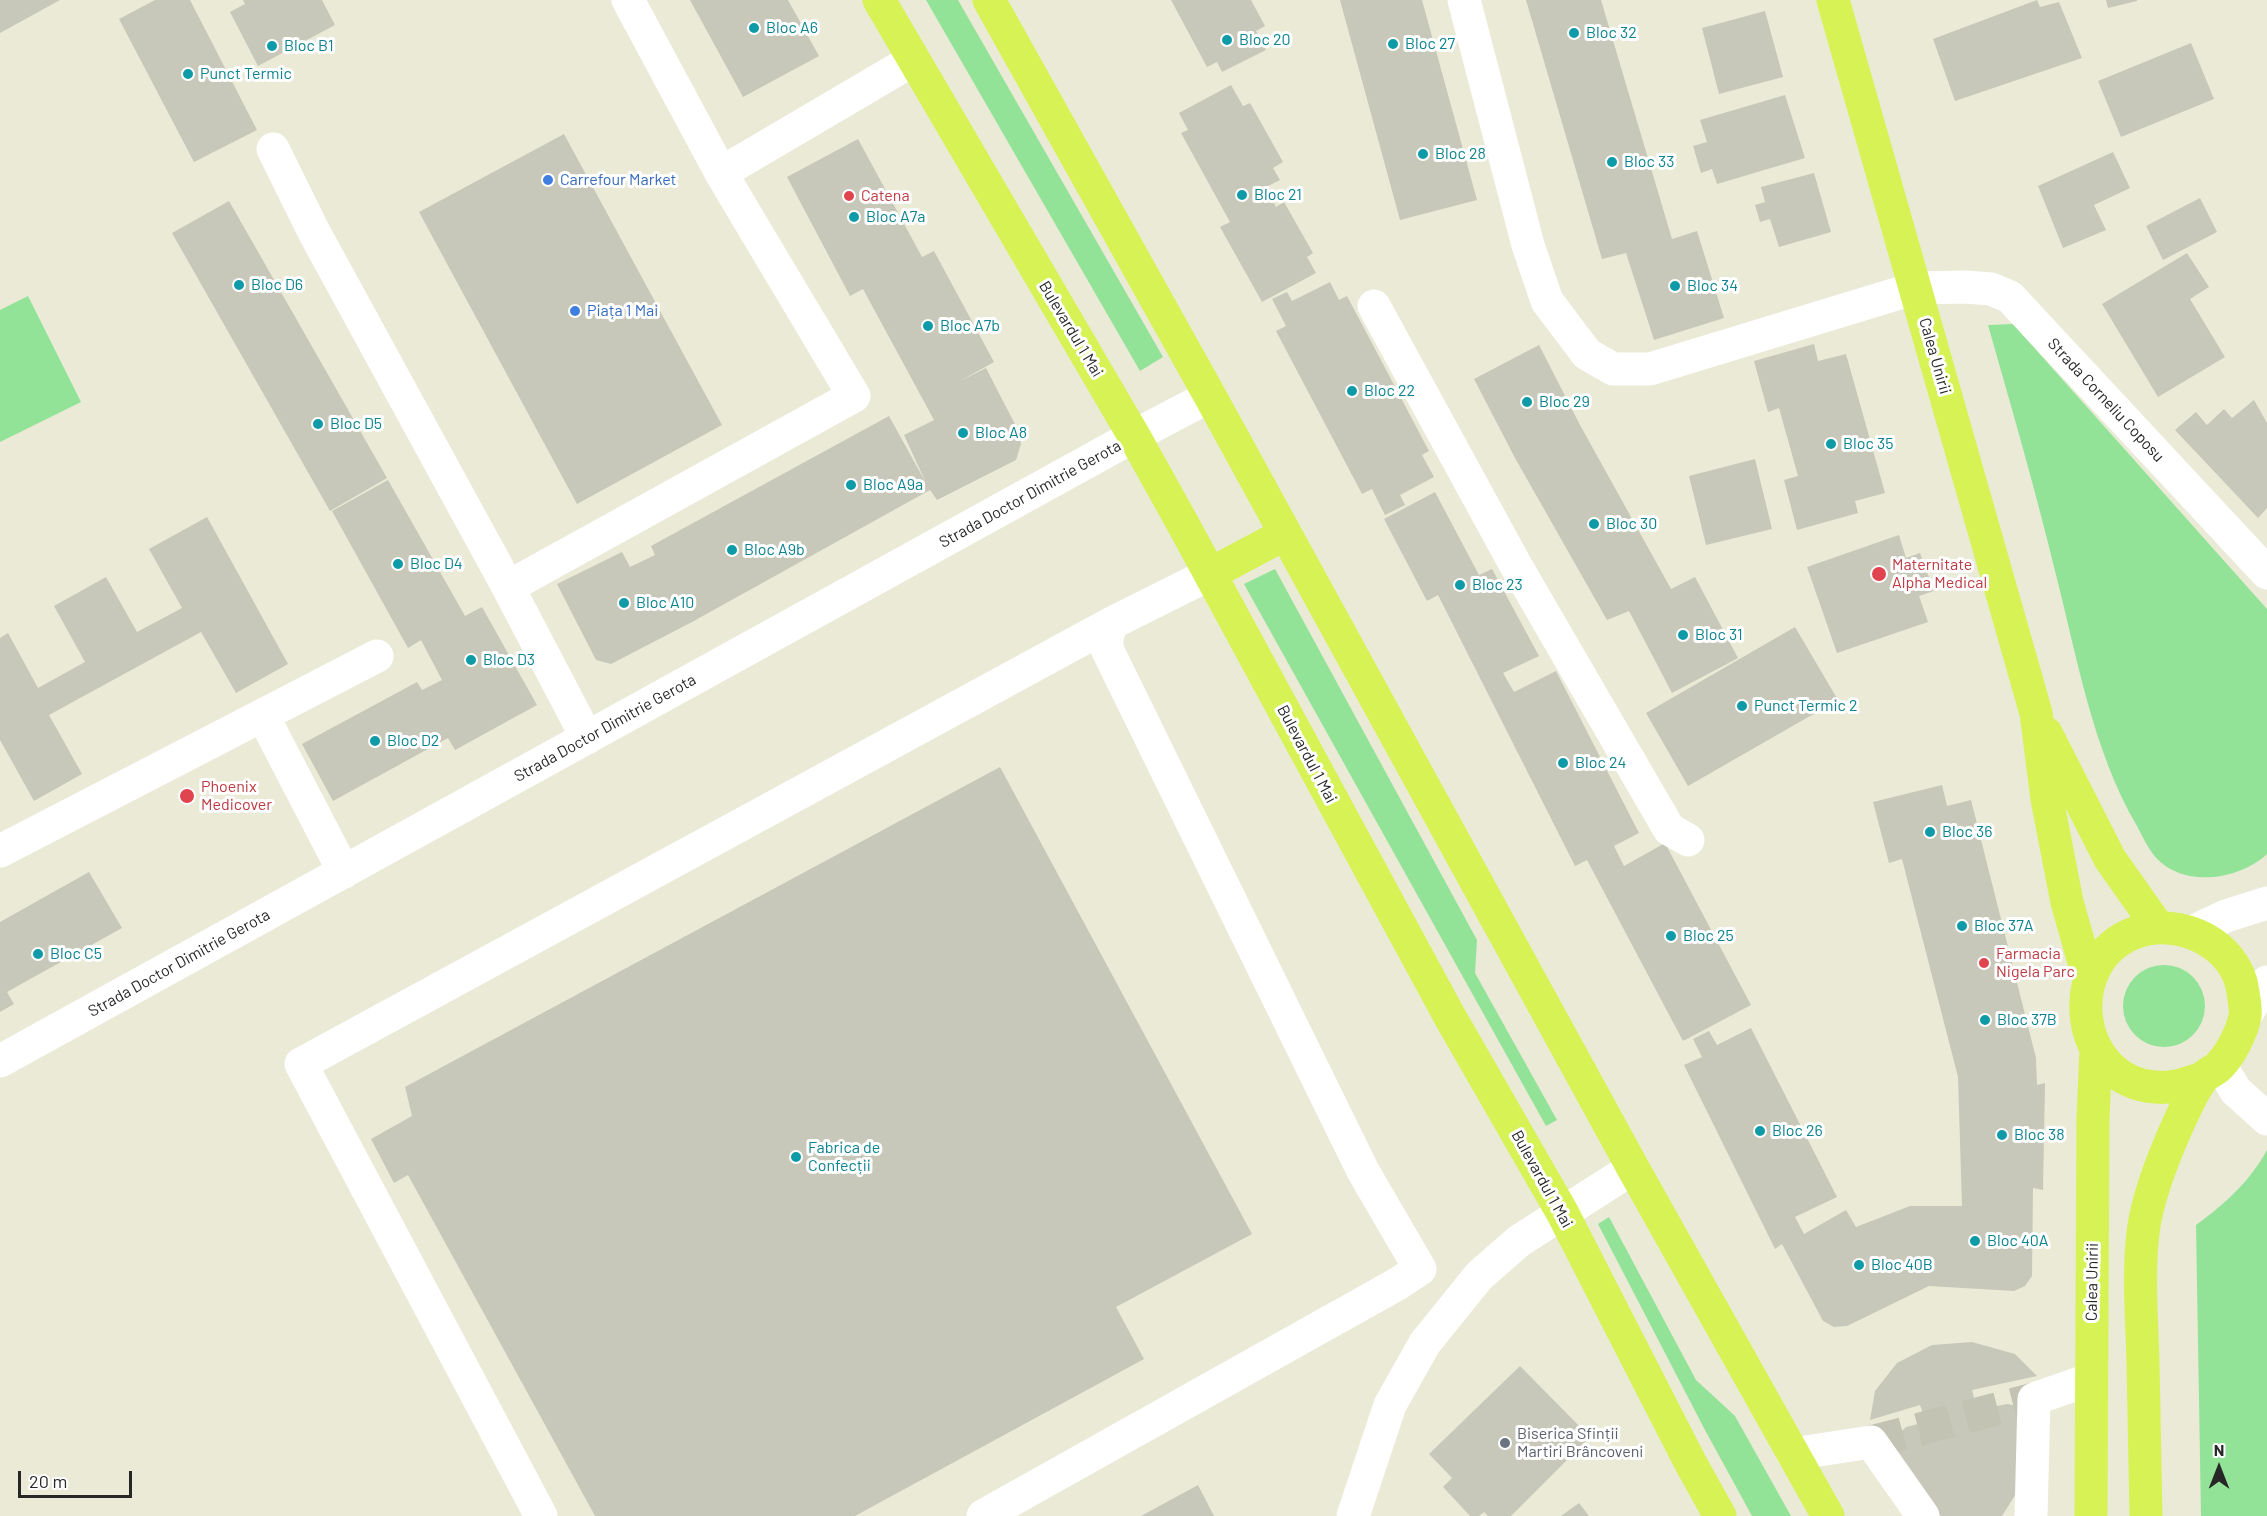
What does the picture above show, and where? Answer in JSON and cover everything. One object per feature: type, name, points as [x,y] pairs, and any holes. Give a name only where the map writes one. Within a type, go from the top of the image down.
[{"type":"main road","name":"Bulevardul 1 Mai","points":[[879,0],[1134,436],[1450,1017],[1562,1212],[1720,1516]]},
{"type":"main road","points":[[989,0],[1210,396],[1633,1168],[1828,1516]]},
{"type":"main road","name":"Calea Unirii","points":[[1833,0],[2036,713],[2047,799],[2067,902],[2089,980]]},
{"type":"main road","points":[[1210,574],[1286,534]]},
{"type":"main road","name":"Calea Unirii","points":[[2036,713],[2110,859],[2158,927]]},
{"type":"main road","points":[[2146,1516],[2142,1320],[2143,1234],[2148,1206],[2180,1120],[2211,1072],[2236,1041],[2245,1016],[2243,989],[2233,964],[2215,945],[2192,932],[2158,927],[2136,932],[2116,944],[2100,960],[2089,980],[2084,1004],[2086,1027],[2096,1048],[2111,1067],[2132,1081],[2155,1088],[2180,1086],[2211,1072]]},
{"type":"main road","name":"Calea Unirii","points":[[2091,1516],[2093,1119],[2096,1048]]},
{"type":"street","points":[[508,587],[854,396],[721,172],[628,0]]},
{"type":"street","name":"Strada Corneliu Coposu","points":[[1464,0],[1528,245],[1547,301],[1587,354],[1613,369],[1650,369],[1916,288],[1991,289],[2010,297],[2267,573]]},
{"type":"street","points":[[721,172],[913,60]]},
{"type":"street","points":[[273,149],[314,232],[508,587],[587,738]]},
{"type":"street","points":[[1374,306],[1515,564],[1663,819],[1669,829],[1688,840]]},
{"type":"street","name":"Strada Doctor Dimitrie Gerota","points":[[0,1061],[1210,396]]},
{"type":"street","points":[[542,1516],[301,1064],[1113,623],[1210,574]]},
{"type":"street","points":[[1113,623],[1107,637],[1107,649],[1363,1171],[1448,1314]]},
{"type":"street","points":[[0,851],[377,656]]},
{"type":"street","points":[[262,716],[344,872]]},
{"type":"street","points":[[2192,932],[2226,916],[2267,903]]},
{"type":"street","points":[[2245,1016],[2267,982]]},
{"type":"street","points":[[2211,1072],[2267,1119]]},
{"type":"street","points":[[1353,1516],[1390,1405],[1425,1343],[1448,1314],[1479,1276],[1519,1241],[1633,1168]]},
{"type":"street","points":[[983,1516],[1399,1283],[1420,1269]]},
{"type":"street","points":[[2031,1516],[2034,1399],[2091,1379]]},
{"type":"street","points":[[1793,1454],[1871,1442],[1923,1516]]},
{"type":"green space","points":[[926,0],[958,0],[1163,357],[1140,371]]},
{"type":"green space","points":[[28,296],[81,402],[0,442],[0,310]]},
{"type":"green space","points":[[2013,324],[2267,609],[2267,854],[2241,870],[2209,877],[2193,876],[2178,873],[2164,865],[2146,844],[2108,766],[2087,702],[2023,447],[1988,325]]},
{"type":"green space","points":[[1275,569],[1477,940],[1475,973],[1557,1120],[1546,1126],[1244,584]]},
{"type":"green space","points":[[2164,965],[2180,968],[2193,977],[2202,990],[2205,1006],[2202,1022],[2193,1035],[2180,1044],[2164,1047],[2148,1044],[2135,1035],[2126,1022],[2123,1006],[2126,990],[2135,977],[2148,968]]},
{"type":"green space","points":[[2267,1150],[2267,1516],[2201,1516],[2196,1225],[2236,1191],[2253,1172]]},
{"type":"green space","points":[[1609,1217],[1696,1380],[1735,1416],[1791,1516],[1752,1516],[1598,1224]]},
{"type":"building","points":[[0,0],[60,0],[0,33]]},
{"type":"building","name":"Punct Termic","points":[[155,0],[190,0],[257,130],[194,162],[119,19]]},
{"type":"building","name":"Bloc B1","points":[[243,0],[322,0],[335,25],[258,66],[230,12],[245,4]]},
{"type":"building","name":"Bloc A6","points":[[690,0],[788,0],[819,56],[743,97]]},
{"type":"building","name":"Bloc 20","points":[[1171,0],[1251,0],[1265,26],[1256,31],[1266,50],[1222,72],[1217,62],[1207,67]]},
{"type":"building","points":[[1340,0],[1422,0],[1477,200],[1400,220]]},
{"type":"building","points":[[1526,0],[1601,0],[1672,239],[1697,231],[1724,318],[1654,340],[1626,253],[1602,259]]},
{"type":"building","points":[[2037,0],[2040,7],[2059,2],[2082,58],[1955,101],[1933,39]]},
{"type":"building","points":[[2106,0],[2137,0],[2137,1],[2108,8]]},
{"type":"building","points":[[1765,11],[1783,77],[1719,94],[1702,28]]},
{"type":"building","points":[[2191,43],[2214,99],[2121,137],[2098,81]]},
{"type":"building","name":"Bloc 21","points":[[1231,85],[1243,106],[1250,103],[1283,162],[1273,168],[1280,180],[1266,187],[1276,207],[1284,202],[1313,253],[1307,257],[1316,273],[1262,302],[1220,227],[1230,222],[1181,133],[1188,130],[1179,113]]},
{"type":"building","points":[[1785,95],[1805,158],[1717,184],[1712,169],[1701,173],[1693,146],[1707,142],[1700,120]]},
{"type":"building","points":[[564,134],[722,425],[577,504],[419,212]]},
{"type":"building","points":[[858,139],[922,257],[934,251],[994,362],[960,381],[986,368],[1018,430],[1021,444],[1016,460],[937,500],[930,490],[692,622],[611,664],[596,660],[557,584],[622,552],[630,567],[655,555],[651,546],[889,416],[926,483],[904,435],[934,420],[863,289],[850,296],[787,177]]},
{"type":"building","points":[[2113,152],[2130,188],[2094,205],[2106,230],[2063,248],[2038,186]]},
{"type":"building","points":[[1814,173],[1831,232],[1779,247],[1770,219],[1760,222],[1755,205],[1765,202],[1761,187]]},
{"type":"building","points":[[2200,198],[2217,232],[2163,260],[2146,226]]},
{"type":"building","points":[[229,201],[387,478],[330,511],[172,233]]},
{"type":"building","points":[[2187,253],[2209,287],[2190,299],[2225,357],[2158,397],[2102,304]]},
{"type":"building","name":"Bloc 22","points":[[1330,282],[1339,300],[1347,296],[1429,451],[1422,455],[1434,477],[1400,495],[1405,505],[1385,515],[1372,489],[1362,494],[1276,331],[1286,326],[1272,299],[1287,292],[1292,301]]},
{"type":"building","name":"Bloc 35","points":[[1814,344],[1818,361],[1846,354],[1885,493],[1855,501],[1858,513],[1797,530],[1784,480],[1798,476],[1779,408],[1768,412],[1754,361]]},
{"type":"building","points":[[1539,345],[1580,425],[1671,589],[1695,577],[1738,658],[1672,693],[1629,611],[1607,620],[1515,458],[1474,379]]},
{"type":"building","points":[[2254,400],[2267,423],[2267,508],[2258,518],[2175,430],[2196,412],[2207,425],[2224,409],[2232,418]]},
{"type":"building","points":[[1755,459],[1772,529],[1706,545],[1689,476]]},
{"type":"building","points":[[388,480],[465,616],[482,607],[537,705],[455,750],[448,738],[333,801],[302,744],[417,682],[422,690],[442,680],[421,640],[408,648],[332,511]]},
{"type":"building","points":[[1435,492],[1479,575],[1492,569],[1539,656],[1503,673],[1514,692],[1556,671],[1639,833],[1614,846],[1624,866],[1665,843],[1751,1005],[1683,1041],[1587,860],[1575,866],[1438,595],[1427,601],[1384,519]]},
{"type":"building","points":[[207,517],[288,664],[236,693],[201,632],[49,715],[82,774],[34,801],[0,740],[0,638],[8,633],[38,688],[85,662],[54,606],[106,577],[137,632],[182,608],[149,549]]},
{"type":"building","points":[[1899,535],[1906,558],[1920,553],[1934,591],[1919,596],[1928,622],[1837,653],[1807,567]]},
{"type":"building","name":"Punct Termic 2","points":[[1795,627],[1838,700],[1688,786],[1646,713]]},
{"type":"building","name":"Fabrica de Confecții","points":[[1000,767],[1252,1234],[1116,1307],[1144,1359],[855,1516],[595,1516],[408,1175],[394,1183],[371,1139],[412,1116],[405,1087]]},
{"type":"building","points":[[1942,785],[1947,806],[1971,800],[2036,1058],[2037,1085],[2045,1083],[2043,1190],[2033,1188],[2032,1276],[2025,1286],[2014,1291],[1929,1286],[1847,1326],[1834,1327],[1823,1321],[1782,1244],[1775,1249],[1684,1065],[1702,1057],[1693,1039],[1709,1031],[1717,1045],[1751,1028],[1837,1197],[1795,1217],[1804,1234],[1846,1210],[1856,1227],[1910,1206],[1962,1206],[1958,1077],[1902,859],[1889,863],[1873,802]]},
{"type":"building","name":"Bloc C5","points":[[89,872],[122,928],[7,992],[14,1004],[0,1012],[0,922]]},
{"type":"building","points":[[1972,1342],[2015,1354],[2037,1376],[1972,1390],[1977,1410],[2007,1404],[2032,1408],[2019,1489],[2002,1516],[1941,1516],[1925,1506],[1886,1446],[1906,1427],[1926,1422],[1920,1405],[1870,1420],[1875,1391],[1897,1363],[1932,1345]]},
{"type":"building","points":[[1520,1366],[1590,1437],[1511,1516],[1488,1516],[1484,1512],[1479,1516],[1470,1516],[1443,1487],[1452,1478],[1429,1454]]},
{"type":"building","points":[[1198,1485],[1214,1516],[1141,1516]]},
{"type":"building","points":[[1579,1503],[1589,1516],[1561,1516]]},
{"type":"tunnel","points":[[1871,1442],[2034,1399]]},
{"type":"place","name":"Bloc A6","points":[[754,28]]},
{"type":"place","name":"Bloc 32","points":[[1574,33]]},
{"type":"place","name":"Bloc 20","points":[[1227,40]]},
{"type":"place","name":"Bloc 27","points":[[1393,44]]},
{"type":"place","name":"Bloc B1","points":[[272,46]]},
{"type":"place","name":"Punct Termic","points":[[188,74]]},
{"type":"place","name":"Bloc 28","points":[[1423,154]]},
{"type":"place","name":"Bloc 33","points":[[1612,162]]},
{"type":"place","name":"Carrefour Market","points":[[548,180]]},
{"type":"place","name":"Bloc 21","points":[[1242,195]]},
{"type":"place","name":"Catena","points":[[849,196]]},
{"type":"place","name":"Bloc A7a","points":[[854,217]]},
{"type":"place","name":"Bloc D6","points":[[239,285]]},
{"type":"place","name":"Bloc 34","points":[[1675,286]]},
{"type":"place","name":"Piața 1 Mai","points":[[575,311]]},
{"type":"place","name":"Bloc A7b","points":[[928,326]]},
{"type":"place","name":"Bloc 22","points":[[1352,391]]},
{"type":"place","name":"Bloc 29","points":[[1527,402]]},
{"type":"place","name":"Bloc D5","points":[[318,424]]},
{"type":"place","name":"Bloc A8","points":[[963,433]]},
{"type":"place","name":"Bloc 35","points":[[1831,444]]},
{"type":"place","name":"Bloc A9a","points":[[851,485]]},
{"type":"place","name":"Bloc 30","points":[[1594,524]]},
{"type":"place","name":"Bloc A9b","points":[[732,550]]},
{"type":"place","name":"Bloc D4","points":[[398,564]]},
{"type":"place","name":"Maternitate Alpha Medical","points":[[1879,574]]},
{"type":"place","name":"Bloc 23","points":[[1460,585]]},
{"type":"place","name":"Bloc A10","points":[[624,603]]},
{"type":"place","name":"Bloc 31","points":[[1683,635]]},
{"type":"place","name":"Bloc D3","points":[[471,660]]},
{"type":"place","name":"Punct Termic 2","points":[[1742,706]]},
{"type":"place","name":"Bloc D2","points":[[375,741]]},
{"type":"place","name":"Bloc 24","points":[[1563,763]]},
{"type":"place","name":"Phoenix Medicover","points":[[187,796]]},
{"type":"place","name":"Bloc 36","points":[[1930,832]]},
{"type":"place","name":"Bloc 37A","points":[[1962,926]]},
{"type":"place","name":"Bloc 25","points":[[1671,936]]},
{"type":"place","name":"Bloc C5","points":[[38,954]]},
{"type":"place","name":"Farmacia Nigela Parc","points":[[1984,963]]},
{"type":"place","name":"Bloc 37B","points":[[1985,1020]]},
{"type":"place","name":"Bloc 26","points":[[1760,1131]]},
{"type":"place","name":"Bloc 38","points":[[2002,1135]]},
{"type":"place","name":"Fabrica de Confecții","points":[[796,1157]]},
{"type":"place","name":"Bloc 40A","points":[[1975,1241]]},
{"type":"place","name":"Bloc 40B","points":[[1859,1265]]},
{"type":"place","name":"Biserica Sfinții Martiri Brâncoveni","points":[[1505,1443]]}]
